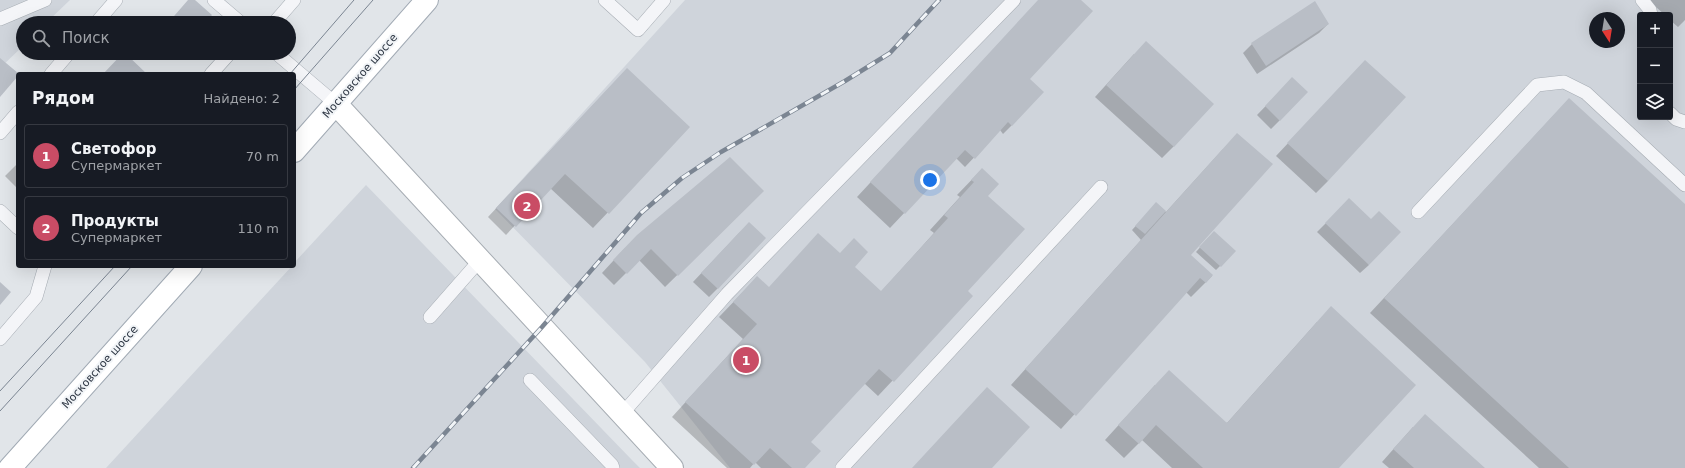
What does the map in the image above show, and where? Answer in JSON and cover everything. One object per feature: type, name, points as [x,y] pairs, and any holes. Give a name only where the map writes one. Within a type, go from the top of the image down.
[{"type":"main road","name":"Московское шоссе","points":[[296,149],[426,0]]},
{"type":"main road","points":[[336,104],[672,468]]},
{"type":"main road","name":"Московское шоссе","points":[[10,468],[189,268]]},
{"type":"lane","points":[[0,19],[45,0]]},
{"type":"lane","points":[[102,16],[116,0]]},
{"type":"lane","points":[[214,0],[233,16]]},
{"type":"lane","points":[[280,16],[294,0]]},
{"type":"lane","points":[[605,0],[638,30],[664,0]]},
{"type":"lane","points":[[622,414],[727,294],[1014,0]]},
{"type":"lane","points":[[1642,0],[1650,12]]},
{"type":"lane","points":[[53,72],[64,60]]},
{"type":"lane","points":[[213,72],[224,60]]},
{"type":"lane","points":[[284,60],[336,104]]},
{"type":"lane","points":[[1418,212],[1537,85],[1564,82],[1586,93],[1685,185]]},
{"type":"lane","points":[[0,133],[16,114]]},
{"type":"lane","points":[[1673,115],[1685,122]]},
{"type":"lane","points":[[842,468],[1102,187]]},
{"type":"lane","points":[[0,211],[16,226]]},
{"type":"lane","points":[[430,317],[480,260]]},
{"type":"lane","points":[[0,339],[36,296],[44,268]]},
{"type":"lane","points":[[530,380],[612,464],[613,468]]},
{"type":"shaded area","points":[[0,0],[70,0],[53,16],[16,16],[16,53],[0,68]]},
{"type":"shaded area","points":[[685,0],[1685,0],[1685,468],[730,468],[645,362],[495,209]]},
{"type":"shaded area","points":[[366,185],[640,468],[106,468],[290,268],[296,268],[296,261]]},
{"type":"building","points":[[188,0],[195,0],[212,15],[211,16],[174,16]]},
{"type":"building","points":[[1038,0],[1081,0],[1093,11],[1030,79],[1044,92],[1012,126],[1008,122],[975,159],[965,150],[905,214],[870,182]]},
{"type":"building","points":[[1315,1],[1329,24],[1266,66],[1251,43]]},
{"type":"building","points":[[1146,41],[1214,104],[1174,147],[1106,85]]},
{"type":"building","points":[[0,58],[17,72],[16,78],[0,97]]},
{"type":"building","points":[[116,60],[132,60],[145,72],[105,72]]},
{"type":"building","points":[[1365,60],[1406,97],[1328,181],[1287,143]]},
{"type":"building","points":[[627,68],[690,127],[609,214],[565,174],[516,227],[496,208]]},
{"type":"building","points":[[1292,77],[1308,92],[1280,121],[1265,106]]},
{"type":"building","points":[[1569,98],[1685,204],[1685,468],[1569,468],[1384,298]]},
{"type":"building","points":[[1237,133],[1273,164],[1191,255],[1213,275],[1206,283],[1200,278],[1076,416],[1025,369]]},
{"type":"building","points":[[730,157],[764,191],[678,276],[651,249],[627,274],[613,260],[637,235]]},
{"type":"building","points":[[982,168],[999,184],[988,196],[1025,229],[968,291],[973,296],[894,382],[879,369],[811,442],[821,451],[805,468],[792,468],[770,448],[754,465],[685,402],[757,324],[733,302],[757,276],[769,287],[818,233],[840,253],[854,238],[868,252],[855,267],[881,291],[948,218],[944,215],[974,182],[971,180]]},
{"type":"building","points":[[1349,198],[1371,219],[1379,211],[1401,232],[1369,265],[1325,223]]},
{"type":"building","points":[[1156,202],[1166,211],[1145,234],[1135,226]]},
{"type":"building","points":[[749,222],[766,238],[718,289],[701,273]]},
{"type":"building","points":[[1214,231],[1236,251],[1221,267],[1199,247]]},
{"type":"building","points":[[0,282],[11,292],[0,305]]},
{"type":"building","points":[[1331,306],[1416,385],[1339,468],[1203,468],[1156,425],[1139,444],[1118,425],[1169,370],[1227,423]]},
{"type":"building","points":[[987,387],[1030,427],[992,468],[912,468]]},
{"type":"building","points":[[1425,414],[1485,468],[1414,468],[1393,449]]},
{"type":"tram line","points":[[292,72],[354,0]]},
{"type":"tram line","points":[[296,88],[373,0]]},
{"type":"tram line","points":[[0,391],[113,268]]},
{"type":"tram line","points":[[0,411],[130,268]]},
{"type":"railway","points":[[413,468],[542,327],[641,213],[682,178],[721,152],[845,81],[890,53],[939,0]]},
{"type":"place","name":"Продукты","points":[[527,206]]},
{"type":"place","name":"Светофор","points":[[746,360]]}]
